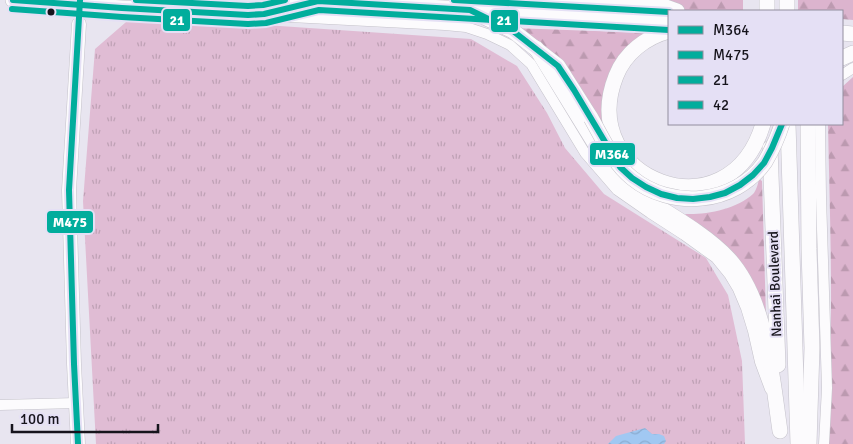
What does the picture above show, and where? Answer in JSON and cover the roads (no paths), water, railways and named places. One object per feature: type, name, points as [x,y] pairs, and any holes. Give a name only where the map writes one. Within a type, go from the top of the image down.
[{"type":"main road","points":[[13,0],[248,15],[264,14],[312,0],[668,21]]},
{"type":"main road","points":[[539,0],[663,6],[674,10]]},
{"type":"main road","points":[[470,10],[513,31],[558,66],[620,167],[646,188],[661,194],[677,198],[710,198],[740,185],[764,163],[782,125]]},
{"type":"main road","points":[[668,31],[658,34],[642,43],[629,55],[618,70],[611,87],[609,105],[610,124],[616,141],[638,170],[654,179],[672,185],[690,187],[705,185],[719,180],[743,163],[752,151],[763,125]]},
{"type":"main road","points":[[536,48],[595,146],[620,180],[630,189],[702,235],[729,259],[744,279],[762,323],[776,401],[780,438]]},
{"type":"main road","name":"Nanhai Boulevard","points":[[769,125],[780,438]]},
{"type":"main road","name":"Nanhai Boulevard","points":[[788,125],[798,444]]},
{"type":"main road","points":[[808,125],[812,348],[810,444]]},
{"type":"street","points":[[248,15],[466,27],[510,45],[531,64],[585,153],[617,190],[716,258],[729,274],[746,308],[765,378],[776,401]]},
{"type":"street","points":[[78,444],[69,190],[79,24]]},
{"type":"street","points":[[820,125],[827,388],[824,444]]},
{"type":"street","points":[[0,405],[76,403]]},
{"type":"water","points":[[645,428],[652,434],[664,436],[666,441],[664,444],[608,444],[616,436]]}]
